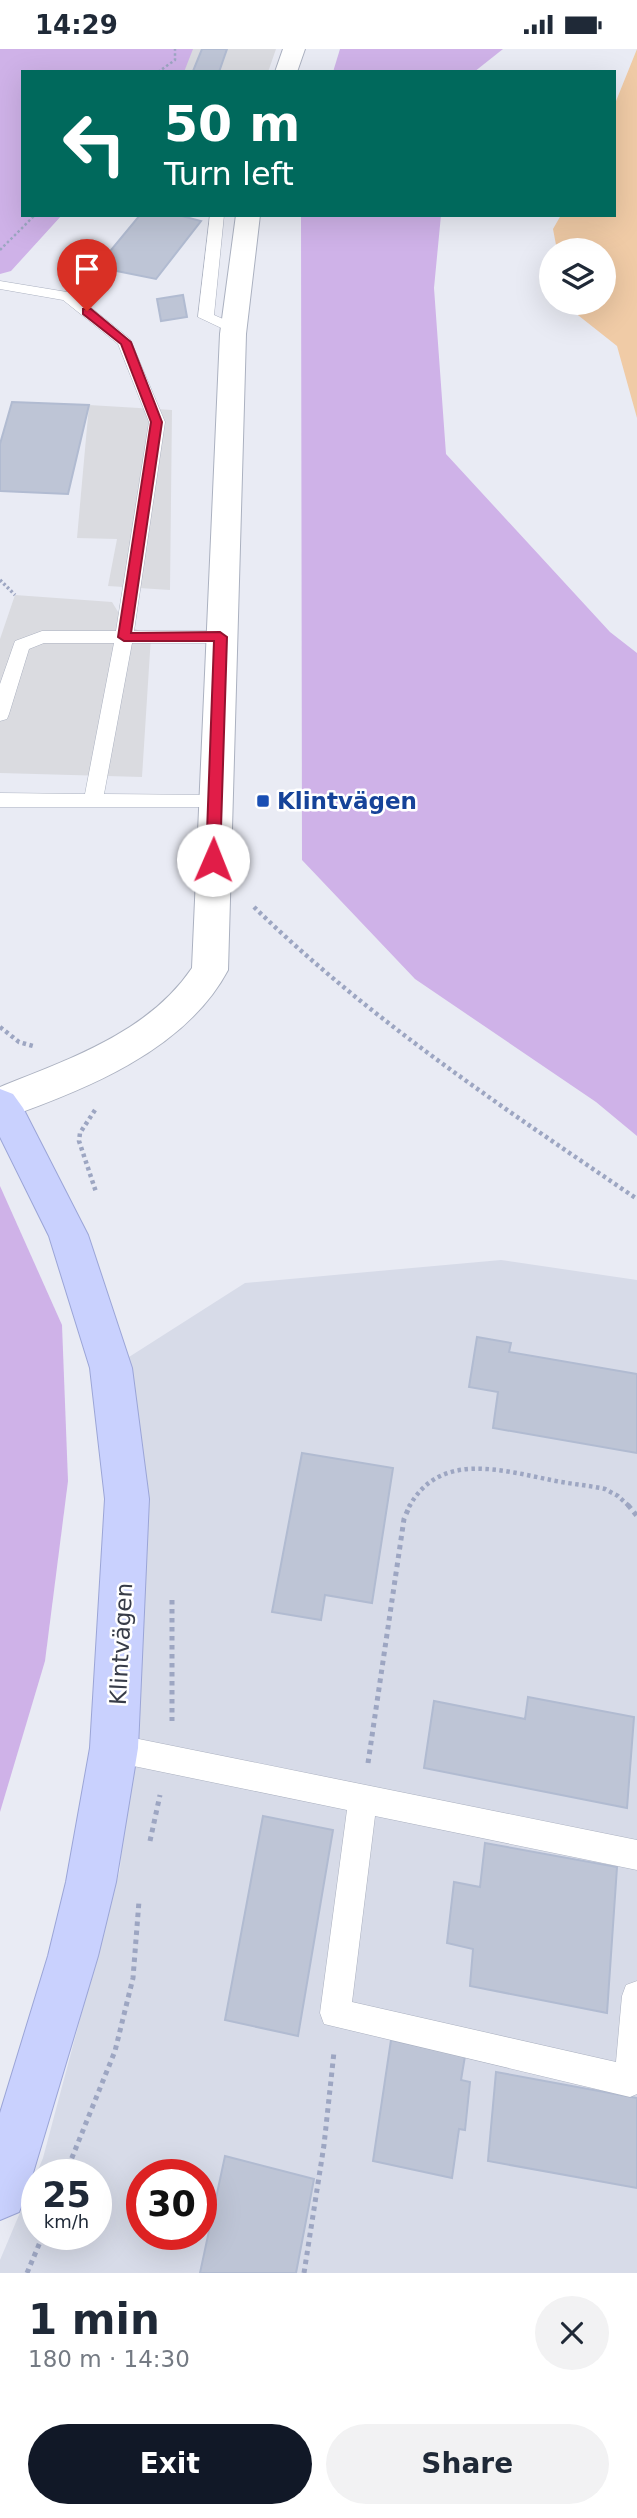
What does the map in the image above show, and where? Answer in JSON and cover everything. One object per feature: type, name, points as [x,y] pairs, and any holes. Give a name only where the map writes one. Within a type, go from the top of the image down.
[{"type":"street","points":[[287,70],[294,49]]},
{"type":"street","name":"Klintvägen","points":[[0,2193],[73,1956],[91,1882],[114,1748],[127,1499],[111,1368],[68,1235],[10,1119],[0,1105],[101,1060],[159,1027],[202,985],[210,969],[220,637],[234,329],[248,217]]},
{"type":"lane","points":[[216,217],[206,317],[234,329]]},
{"type":"lane","points":[[0,285],[68,296],[125,342],[157,422],[124,637],[93,801]]},
{"type":"lane","points":[[0,714],[21,645],[42,637],[220,637]]},
{"type":"lane","points":[[0,800],[215,803]]},
{"type":"lane","points":[[114,1748],[637,1855]]},
{"type":"lane","points":[[363,1799],[335,2013],[630,2081],[637,1996]]},
{"type":"path","points":[[161,70],[175,60],[174,49]]},
{"type":"path","points":[[0,250],[33,217]]},
{"type":"path","points":[[0,580],[15,595]]},
{"type":"path","points":[[250,896],[251,916]]},
{"type":"path","points":[[252,906],[287,941],[353,998],[637,1199]]},
{"type":"path","points":[[0,1027],[19,1042],[40,1047]]},
{"type":"path","points":[[100,1105],[85,1124],[79,1141],[100,1202]]},
{"type":"path","points":[[363,1799],[404,1519],[414,1496],[424,1485],[445,1473],[469,1469],[495,1471],[608,1491],[628,1504],[637,1516]]},
{"type":"path","points":[[150,1844],[172,1731],[172,1593]]},
{"type":"path","points":[[72,2159],[116,2051],[133,1978],[140,1897]]},
{"type":"path","points":[[304,2273],[324,2145],[335,2042],[335,2013]]},
{"type":"path","points":[[27,2273],[37,2250]]},
{"type":"shaded area","points":[[0,49],[214,49],[196,70],[21,70],[21,217],[60,217],[11,271],[0,274]]},
{"type":"shaded area","points":[[193,49],[276,49],[269,70],[185,70]]},
{"type":"shaded area","points":[[340,49],[503,49],[477,70],[334,70]]},
{"type":"shaded area","points":[[637,49],[637,418],[617,346],[578,315],[616,315],[616,238],[555,238],[553,229],[560,217],[616,217],[616,101]]},
{"type":"shaded area","points":[[301,217],[441,217],[434,288],[446,454],[610,632],[637,653],[637,1136],[596,1102],[415,979],[302,860]]},
{"type":"shaded area","points":[[89,405],[172,410],[170,590],[108,586],[117,539],[77,538]]},
{"type":"shaded area","points":[[15,595],[112,602],[126,625],[151,636],[142,777],[0,773],[0,639]]},
{"type":"shaded area","points":[[0,1186],[62,1325],[68,1481],[45,1661],[0,1812]]},
{"type":"shaded area","points":[[501,1260],[637,1280],[637,2273],[0,2273],[0,2260],[21,2210],[21,2250],[112,2250],[112,2159],[43,2159],[120,1869],[145,1509],[129,1357],[245,1283]]},
{"type":"building","points":[[202,49],[227,49],[220,70],[193,70]]},
{"type":"building","points":[[138,217],[186,217],[201,221],[156,279],[97,267]]},
{"type":"building","points":[[183,295],[187,317],[161,321],[157,299]]},
{"type":"building","points":[[12,402],[89,405],[68,494],[0,491],[0,444]]},
{"type":"building","points":[[477,1337],[511,1343],[509,1352],[637,1374],[637,1453],[493,1428],[498,1392],[469,1387]]},
{"type":"building","points":[[302,1453],[393,1468],[372,1603],[325,1595],[321,1620],[272,1612]]},
{"type":"building","points":[[528,1697],[634,1717],[627,1808],[424,1768],[434,1701],[525,1719]]},
{"type":"building","points":[[263,1816],[333,1830],[298,2036],[225,2020]]},
{"type":"building","points":[[485,1843],[617,1867],[607,2013],[470,1986],[473,1949],[447,1943],[454,1882],[480,1887]]},
{"type":"building","points":[[391,2040],[465,2056],[461,2080],[470,2082],[465,2130],[459,2129],[452,2178],[373,2161]]},
{"type":"building","points":[[496,2072],[637,2098],[637,2188],[488,2161]]},
{"type":"building","points":[[225,2156],[314,2179],[296,2273],[200,2273],[205,2250],[217,2250],[217,2193]]},
{"type":"place","name":"Klintvägen","points":[[263,801]]},
{"type":"route","points":[[87,311],[125,342],[157,422],[124,637],[220,637],[213,860]]}]
